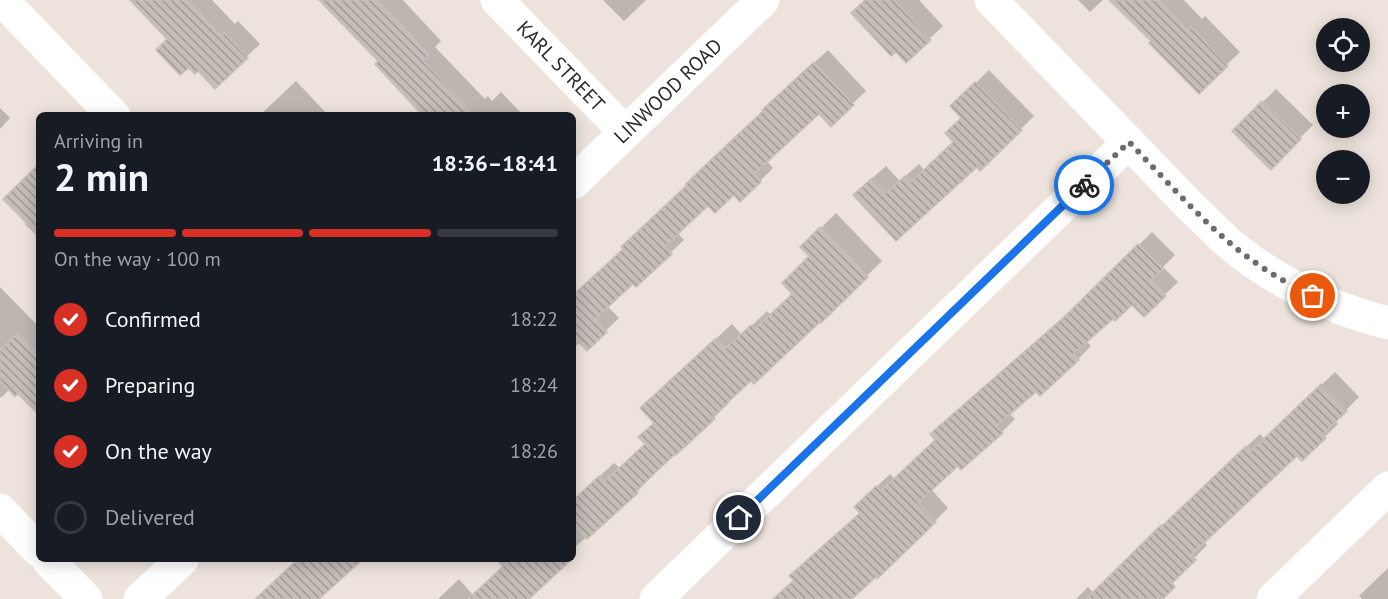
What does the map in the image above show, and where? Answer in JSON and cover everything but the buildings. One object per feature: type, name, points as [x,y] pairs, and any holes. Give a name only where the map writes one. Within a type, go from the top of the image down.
[{"type":"street","points":[[2,0],[110,112]]},
{"type":"street","name":"KARL STREET","points":[[497,0],[626,132]]},
{"type":"street","name":"LINWOOD ROAD","points":[[576,180],[763,0]]},
{"type":"street","points":[[991,0],[1224,238],[1257,264],[1293,286],[1333,305],[1388,323]]},
{"type":"street","points":[[656,599],[1129,142]]},
{"type":"street","points":[[1274,599],[1388,488]]},
{"type":"street","points":[[0,510],[36,548]]},
{"type":"street","points":[[50,562],[86,599]]},
{"type":"street","points":[[141,599],[180,562]]},
{"type":"way so far","points":[[1084,185],[1129,142],[1224,238],[1257,264],[1313,296]]},
{"type":"route","points":[[739,518],[1084,185]]}]
